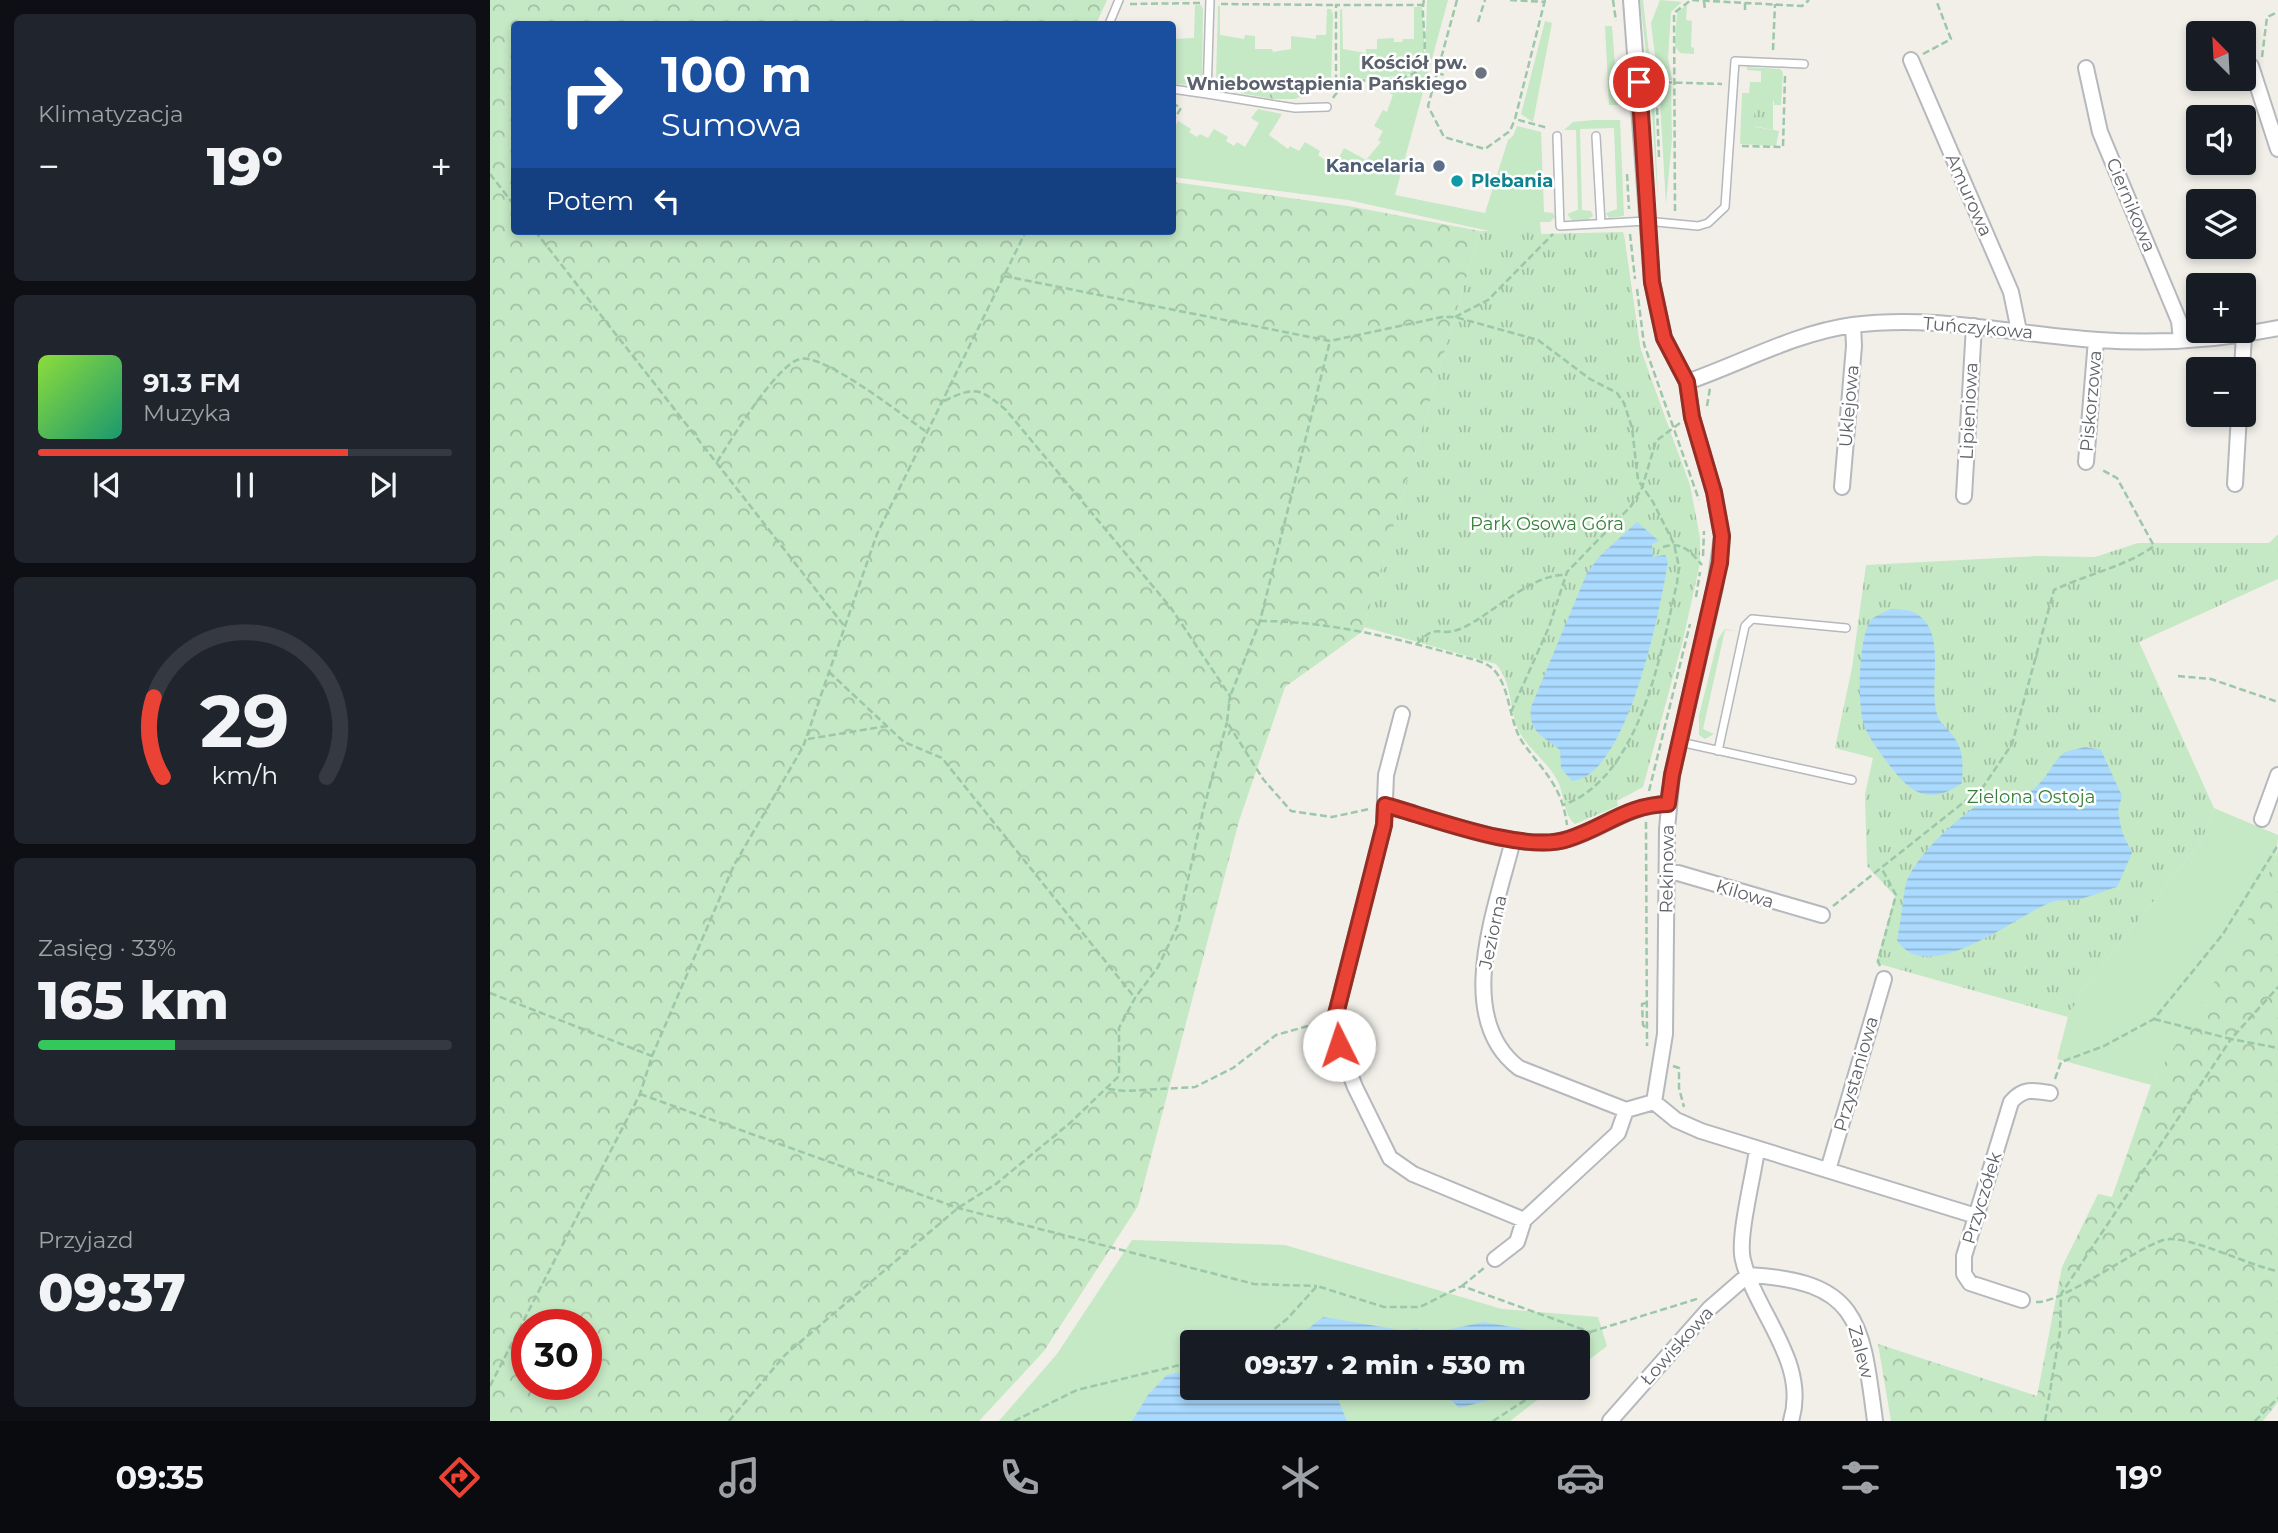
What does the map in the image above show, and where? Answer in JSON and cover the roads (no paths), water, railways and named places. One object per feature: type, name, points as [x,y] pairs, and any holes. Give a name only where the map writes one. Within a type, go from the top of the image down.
[{"type":"street","name":"Rekinowa","points":[[1631,0],[1652,282],[1664,338],[1687,382],[1692,417],[1714,492],[1722,536],[1720,563],[1668,804],[1665,1034],[1654,1102]]},
{"type":"street","name":"Amurowa","points":[[1910,60],[2011,292],[2019,331]]},
{"type":"street","name":"Ciernikowa","points":[[2086,68],[2100,132],[2179,321],[2181,340]]},
{"type":"street","points":[[2256,81],[2278,149]]},
{"type":"street","name":"Tuńczykowa","points":[[1687,382],[1791,341],[1853,325],[1914,323],[1974,326],[2096,340],[2186,340]]},
{"type":"street","name":"Uklejowa","points":[[1842,487],[1854,346],[1853,325]]},
{"type":"street","name":"Lipieniowa","points":[[1964,496],[1974,326]]},
{"type":"street","name":"Tuńczykowa","points":[[2256,333],[2278,328]]},
{"type":"street","name":"Piskorzowa","points":[[2086,462],[2096,340]]},
{"type":"street","points":[[2235,484],[2238,427]]},
{"type":"street","points":[[1402,715],[1386,775],[1384,825],[1335,1018],[1339,1045],[1355,1087],[1390,1158],[1413,1174],[1524,1220]]},
{"type":"street","points":[[2262,819],[2278,775]]},
{"type":"street","points":[[1385,805],[1533,844],[1569,839],[1647,804],[1668,804]]},
{"type":"street","name":"Jeziorna","points":[[1513,840],[1484,972],[1483,998],[1492,1033],[1508,1059],[1519,1068],[1626,1110]]},
{"type":"street","name":"Kilowa","points":[[1668,873],[1678,873],[1822,915]]},
{"type":"street","name":"Przystaniowa","points":[[1828,1170],[1884,979]]},
{"type":"street","name":"Przyczółek","points":[[2022,1300],[1970,1283],[1964,1274],[1964,1256],[2011,1102],[2019,1092],[2029,1090],[2050,1093]]},
{"type":"street","points":[[1495,1259],[1517,1242],[1524,1220],[1618,1133],[1626,1110],[1654,1102],[1682,1123],[1976,1216]]},
{"type":"street","points":[[1758,1149],[1742,1258],[1752,1291],[1778,1333],[1795,1389],[1791,1421]]},
{"type":"street","name":"Łowiskowa","points":[[1610,1421],[1712,1306],[1748,1275]]},
{"type":"street","name":"Zalew","points":[[1748,1275],[1774,1276],[1812,1285],[1829,1292],[1851,1314],[1867,1363],[1875,1421]]},
{"type":"lane","points":[[1110,21],[1119,0]]},
{"type":"lane","points":[[1207,94],[1210,0]]},
{"type":"lane","points":[[1556,132],[1560,226],[1646,221],[1699,226],[1718,216],[1725,207],[1735,61],[1804,64]]},
{"type":"lane","points":[[1176,90],[1295,108],[1327,107]]},
{"type":"lane","points":[[1596,135],[1601,224]]},
{"type":"lane","points":[[1718,751],[1745,626],[1752,620],[1846,628]]},
{"type":"lane","points":[[1680,742],[1852,780]]},
{"type":"water","points":[[1637,522],[1659,541],[1652,544],[1653,557],[1665,555],[1668,561],[1658,614],[1638,686],[1610,751],[1592,772],[1572,781],[1561,768],[1560,750],[1534,728],[1531,707],[1587,573],[1599,557]]},
{"type":"water","points":[[1891,609],[1913,612],[1924,620],[1931,632],[1935,661],[1935,706],[1940,721],[1958,744],[1962,761],[1962,783],[1949,791],[1927,795],[1909,786],[1892,769],[1864,725],[1860,687],[1864,639],[1872,619]]},
{"type":"water","points":[[2085,747],[2101,750],[2122,796],[2118,811],[2122,832],[2132,853],[2117,887],[2076,900],[2052,902],[1971,945],[1949,953],[1928,957],[1911,953],[1897,940],[1905,888],[1925,852],[1949,828],[1982,802],[2029,792],[2040,783],[2064,753]]},
{"type":"water","points":[[1323,1317],[1400,1330],[1306,1330]]},
{"type":"water","points":[[1484,1322],[1530,1330],[1446,1330]]},
{"type":"water","points":[[1180,1372],[1180,1400],[1338,1400],[1347,1421],[1132,1421],[1148,1395],[1167,1375]]},
{"type":"water","points":[[1451,1400],[1489,1400],[1459,1408]]},
{"type":"place","name":"Kościół pw. Wniebowstąpienia Pańskiego","points":[[1481,73]]},
{"type":"place","name":"Kancelaria","points":[[1439,166]]},
{"type":"place","name":"Plebania","points":[[1457,181]]},
{"type":"park label","name":"Park Osowa Góra","points":[[1547,524]]},
{"type":"park label","name":"Zielona Ostoja","points":[[2031,797]]}]
